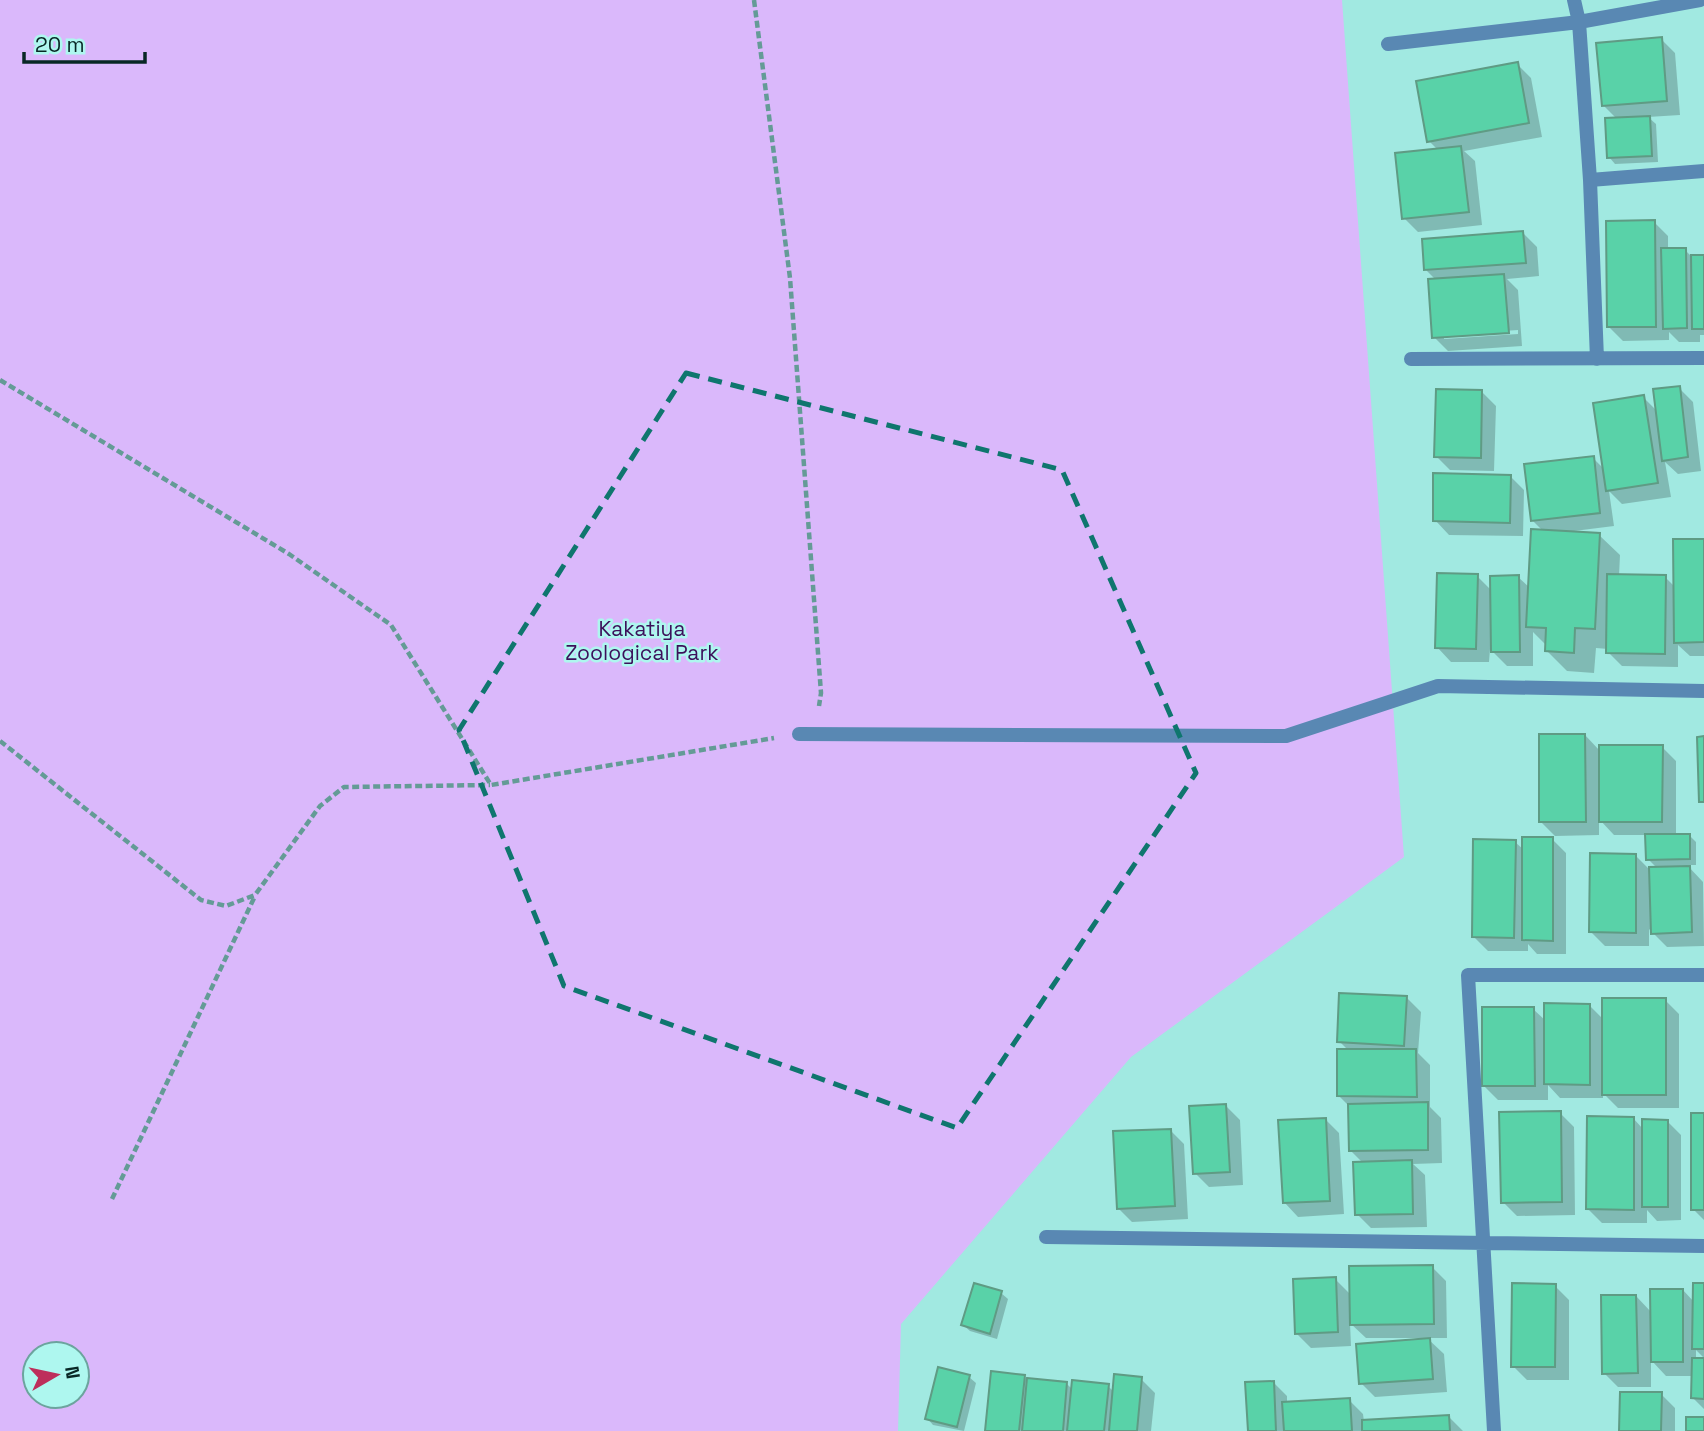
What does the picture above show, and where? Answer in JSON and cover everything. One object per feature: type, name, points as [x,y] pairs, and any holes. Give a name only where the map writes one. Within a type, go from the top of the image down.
[{"type":"street","points":[[1574,0],[1579,22],[1590,180],[1597,359]]},
{"type":"street","points":[[1388,44],[1579,22],[1700,0]]},
{"type":"street","points":[[1590,180],[1704,171]]},
{"type":"street","points":[[1410,359],[1704,358]]},
{"type":"street","points":[[799,733],[1286,736],[1438,686],[1704,691]]},
{"type":"street","points":[[1494,1431],[1481,1242],[1468,975],[1704,975]]},
{"type":"street","points":[[1046,1237],[1704,1246]]},
{"type":"path","points":[[111,1199],[255,895],[320,806],[344,787],[491,785],[799,733],[818,716],[821,692],[790,278],[754,0]]},
{"type":"path","points":[[0,380],[289,554],[391,625],[491,785]]},
{"type":"path","points":[[0,741],[201,900],[226,906],[255,895]]},
{"type":"highlighted area","points":[[686,373],[1062,470],[1196,773],[957,1128],[564,986],[459,730]]},
{"type":"green space","name":"Kakatiya Zoological Park","points":[[0,0],[1342,0],[1404,857],[1131,1057],[901,1324],[898,1431],[0,1431]]},
{"type":"building","points":[[1662,37],[1667,101],[1602,106],[1596,43]]},
{"type":"building","points":[[1518,62],[1529,123],[1427,142],[1416,81]]},
{"type":"building","points":[[1650,116],[1652,156],[1607,158],[1605,118]]},
{"type":"building","points":[[1461,146],[1469,212],[1402,219],[1395,153]]},
{"type":"building","points":[[1655,220],[1656,327],[1607,327],[1606,221]]},
{"type":"building","points":[[1523,231],[1526,263],[1424,270],[1422,239]]},
{"type":"building","points":[[1661,248],[1686,248],[1687,328],[1663,329]]},
{"type":"building","points":[[1691,255],[1704,255],[1704,329],[1692,329]]},
{"type":"building","points":[[1504,274],[1509,333],[1432,338],[1428,279]]},
{"type":"building","points":[[1680,386],[1688,457],[1662,461],[1653,389]]},
{"type":"building","points":[[1436,389],[1482,390],[1481,458],[1434,457]]},
{"type":"building","points":[[1644,395],[1658,483],[1606,491],[1593,403]]},
{"type":"building","points":[[1594,456],[1600,513],[1531,521],[1524,464]]},
{"type":"building","points":[[1433,473],[1511,475],[1510,523],[1433,521]]},
{"type":"building","points":[[1531,529],[1600,533],[1595,629],[1575,628],[1574,653],[1545,651],[1546,628],[1526,627]]},
{"type":"building","points":[[1673,539],[1704,539],[1704,642],[1674,643]]},
{"type":"building","points":[[1437,573],[1478,574],[1476,649],[1435,648]]},
{"type":"building","points":[[1607,574],[1666,575],[1665,654],[1606,653]]},
{"type":"building","points":[[1519,575],[1520,652],[1491,652],[1490,576]]},
{"type":"building","points":[[1539,734],[1585,734],[1586,822],[1539,822]]},
{"type":"building","points":[[1704,736],[1704,802],[1699,802],[1697,737]]},
{"type":"building","points":[[1599,745],[1663,745],[1662,822],[1599,822]]},
{"type":"building","points":[[1645,834],[1690,834],[1690,859],[1646,860]]},
{"type":"building","points":[[1522,837],[1553,837],[1553,941],[1522,940]]},
{"type":"building","points":[[1473,839],[1516,840],[1514,938],[1472,937]]},
{"type":"building","points":[[1590,853],[1636,854],[1636,933],[1589,932]]},
{"type":"building","points":[[1690,866],[1692,932],[1651,934],[1649,867]]},
{"type":"building","points":[[1339,993],[1407,996],[1404,1046],[1337,1042]]},
{"type":"building","points":[[1602,998],[1666,998],[1666,1095],[1602,1095]]},
{"type":"building","points":[[1544,1003],[1590,1004],[1590,1085],[1544,1084]]},
{"type":"building","points":[[1482,1007],[1534,1007],[1535,1086],[1482,1086]]},
{"type":"building","points":[[1337,1049],[1416,1049],[1417,1097],[1337,1096]]},
{"type":"building","points":[[1428,1102],[1428,1150],[1349,1151],[1348,1104]]},
{"type":"building","points":[[1226,1104],[1230,1172],[1193,1174],[1189,1106]]},
{"type":"building","points":[[1561,1111],[1562,1202],[1501,1203],[1499,1112]]},
{"type":"building","points":[[1691,1113],[1704,1113],[1704,1210],[1691,1210]]},
{"type":"building","points":[[1587,1116],[1634,1117],[1634,1210],[1586,1209]]},
{"type":"building","points":[[1326,1118],[1330,1201],[1283,1203],[1278,1120]]},
{"type":"building","points":[[1642,1119],[1668,1120],[1668,1207],[1642,1207]]},
{"type":"building","points":[[1171,1129],[1175,1206],[1117,1209],[1113,1131]]},
{"type":"building","points":[[1412,1160],[1413,1214],[1355,1215],[1353,1162]]},
{"type":"building","points":[[1433,1265],[1434,1324],[1350,1325],[1349,1266]]},
{"type":"building","points":[[1336,1277],[1338,1332],[1295,1334],[1293,1279]]},
{"type":"building","points":[[974,1283],[1002,1291],[990,1334],[961,1325]]},
{"type":"building","points":[[1512,1283],[1556,1284],[1555,1367],[1511,1367]]},
{"type":"building","points":[[1693,1283],[1704,1283],[1704,1349],[1692,1349]]},
{"type":"building","points":[[1650,1289],[1683,1289],[1683,1362],[1651,1362]]},
{"type":"building","points":[[1601,1295],[1636,1295],[1638,1373],[1602,1374]]},
{"type":"building","points":[[1430,1338],[1433,1379],[1359,1384],[1356,1344]]},
{"type":"building","points":[[1692,1358],[1704,1358],[1704,1399],[1691,1398]]},
{"type":"building","points":[[938,1367],[970,1375],[957,1427],[925,1419]]},
{"type":"building","points":[[991,1371],[1025,1375],[1019,1431],[985,1431]]},
{"type":"building","points":[[1114,1374],[1142,1377],[1137,1431],[1109,1431]]},
{"type":"building","points":[[1027,1378],[1067,1382],[1063,1431],[1022,1431]]},
{"type":"building","points":[[1072,1380],[1109,1384],[1104,1431],[1067,1431]]},
{"type":"building","points":[[1274,1381],[1276,1431],[1248,1431],[1245,1382]]},
{"type":"building","points":[[1620,1392],[1662,1392],[1661,1431],[1619,1431]]},
{"type":"building","points":[[1350,1398],[1352,1431],[1284,1431],[1282,1402]]},
{"type":"building","points":[[1449,1415],[1450,1431],[1362,1431],[1362,1420]]},
{"type":"building","points":[[1686,1417],[1704,1417],[1704,1431],[1686,1431]]}]
